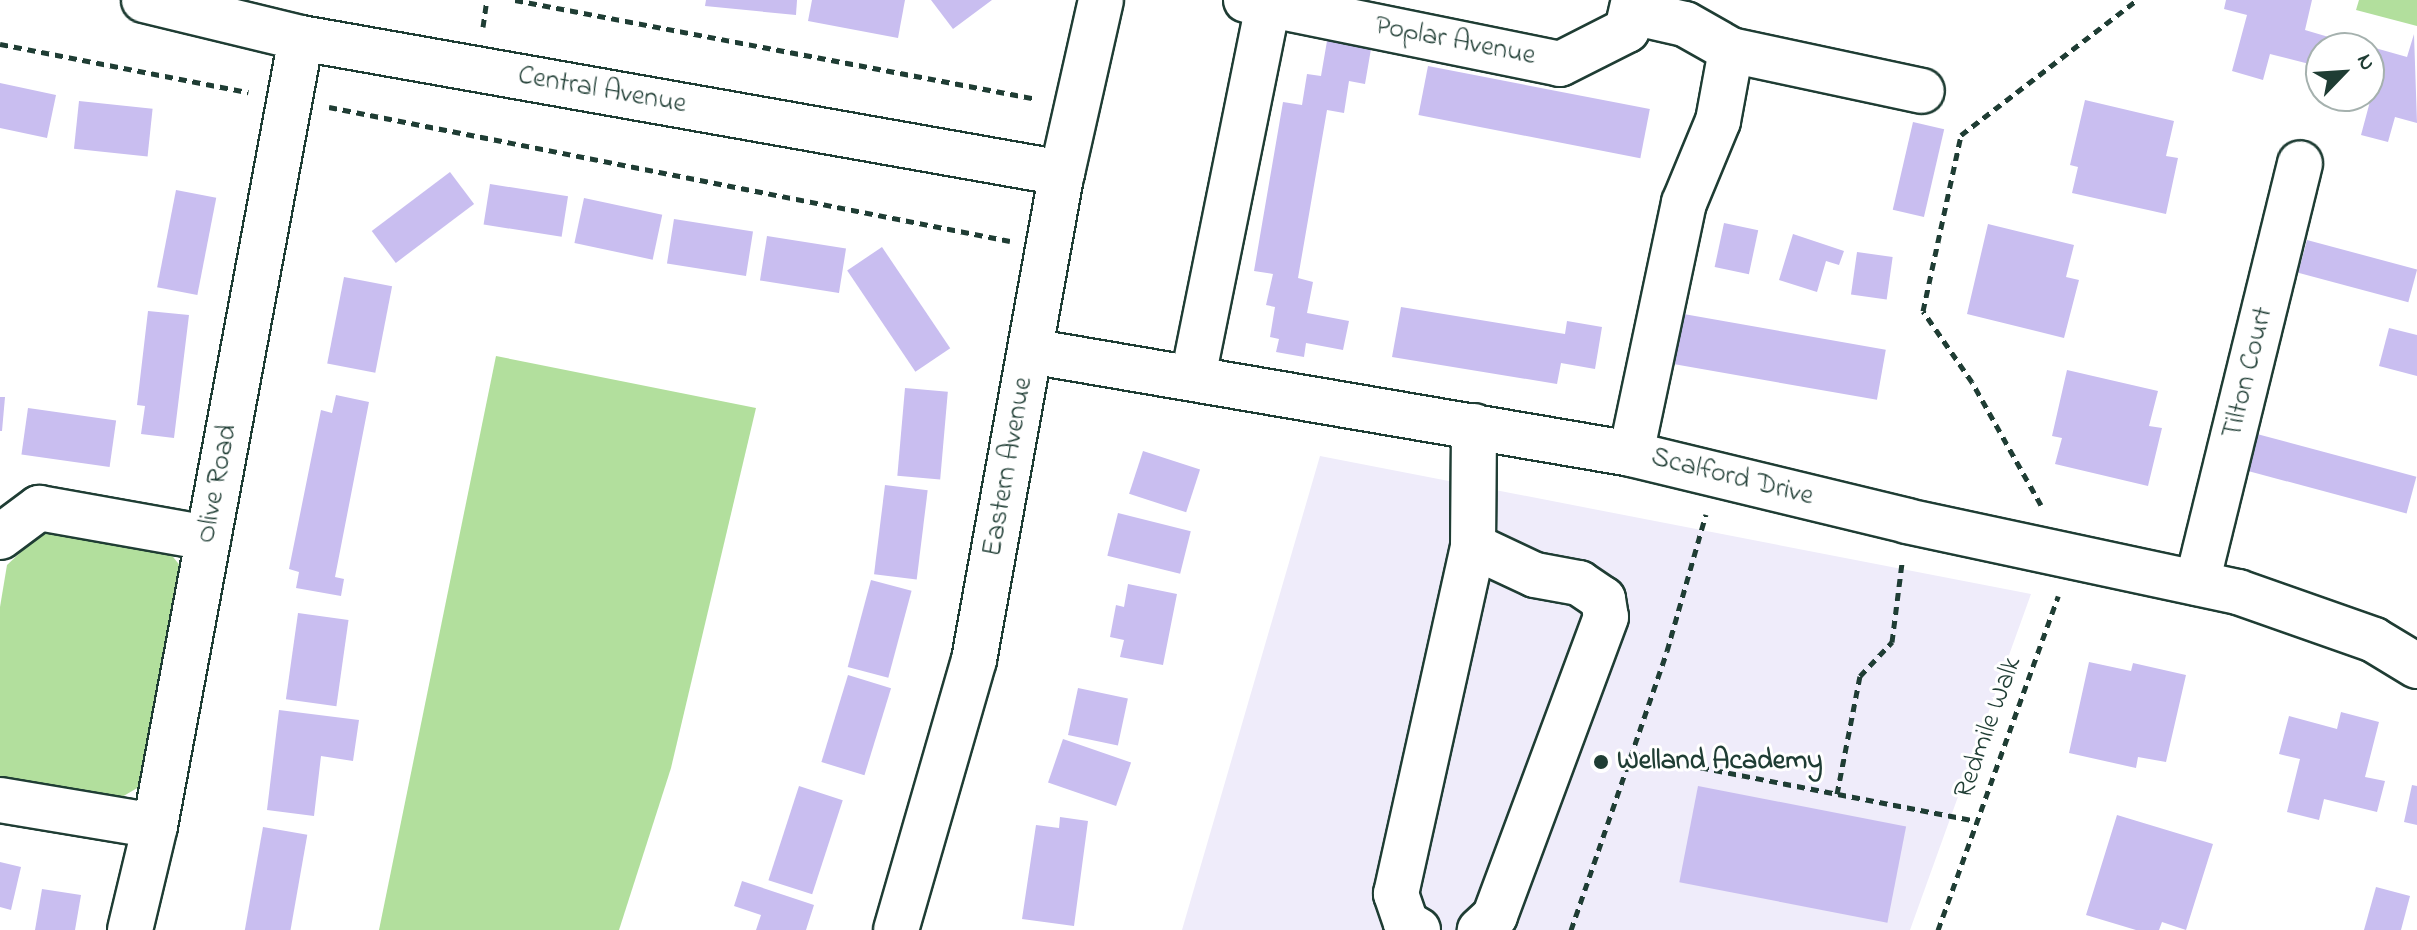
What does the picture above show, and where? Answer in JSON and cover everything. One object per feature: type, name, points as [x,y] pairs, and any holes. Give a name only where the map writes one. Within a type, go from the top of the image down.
[{"type":"street","name":"Central Avenue","points":[[144,0],[301,38],[1062,173]]},
{"type":"street","name":"Eastern Avenue","points":[[896,930],[974,660],[1062,173],[1101,0]]},
{"type":"street","name":"Poplar Avenue","points":[[1257,2],[1560,64],[1627,30],[1633,6]]},
{"type":"street","points":[[1193,377],[1257,2]]},
{"type":"street","points":[[1633,6],[1685,24],[1731,50],[1922,91]]},
{"type":"street","name":"Olive Road","points":[[130,930],[155,826],[301,38]]},
{"type":"street","points":[[1631,454],[1684,203],[1718,121],[1731,50]]},
{"type":"street","name":"Tilton Court","points":[[2197,583],[2300,163]]},
{"type":"street","name":"Scalford Drive","points":[[1030,351],[1631,454],[1907,521],[2031,545],[2197,583],[2374,640],[2417,666]]},
{"type":"street","points":[[1418,930],[1406,923],[1396,894],[1473,546],[1474,426]]},
{"type":"street","points":[[0,537],[39,508],[208,538]]},
{"type":"street","points":[[1473,546],[1535,575],[1579,583],[1603,599],[1606,617],[1495,916],[1480,930]]},
{"type":"street","points":[[0,800],[155,826]]},
{"type":"path","points":[[515,0],[1077,106]]},
{"type":"path","points":[[2031,545],[2042,507],[1972,382],[1923,311],[1961,135],[2137,0]]},
{"type":"path","points":[[0,44],[1050,249]]},
{"type":"path","points":[[1571,930],[1632,754],[1717,474]]},
{"type":"path","points":[[1837,794],[1860,676],[1892,642],[1907,521]]},
{"type":"path","name":"Redmile Walk","points":[[1938,930],[2060,590],[2031,545]]},
{"type":"path","points":[[1632,754],[1977,821]]},
{"type":"shaded area","name":"Welland Academy","points":[[1320,456],[2031,594],[1910,930],[1182,930]]},
{"type":"green space","points":[[2359,0],[2417,0],[2417,26],[2356,10]]},
{"type":"green space","points":[[496,356],[756,408],[671,768],[619,930],[379,930]]},
{"type":"green space","points":[[59,527],[165,547],[186,573],[157,766],[139,787],[115,801],[0,781],[0,607],[7,565],[38,536]]},
{"type":"building","points":[[706,0],[797,0],[796,15],[705,6]]},
{"type":"building","points":[[812,0],[905,0],[898,38],[808,21]]},
{"type":"building","points":[[931,0],[992,0],[953,29]]},
{"type":"building","points":[[2226,0],[2312,0],[2305,30],[2312,32],[2305,32],[2305,63],[2270,54],[2263,80],[2232,71],[2247,15],[2224,9]]},
{"type":"building","points":[[2414,34],[2417,123],[2395,117],[2388,142],[2361,135],[2367,112],[2385,112],[2385,51],[2407,57]]},
{"type":"building","points":[[1327,41],[1371,49],[1365,84],[1349,81],[1344,113],[1327,110],[1298,278],[1313,282],[1307,313],[1349,321],[1343,350],[1306,343],[1304,357],[1276,352],[1279,339],[1270,337],[1275,307],[1266,305],[1273,274],[1254,271],[1283,102],[1302,105],[1307,74],[1321,76]]},
{"type":"building","points":[[1428,66],[1650,109],[1640,158],[1418,115]]},
{"type":"building","points":[[0,83],[56,95],[47,138],[0,128]]},
{"type":"building","points":[[2085,100],[2174,121],[2166,156],[2178,158],[2166,214],[2072,193],[2078,167],[2070,165]]},
{"type":"building","points":[[79,101],[153,109],[148,156],[74,149]]},
{"type":"building","points":[[1913,122],[1944,129],[1924,217],[1893,210]]},
{"type":"building","points":[[450,172],[474,204],[396,263],[372,231]]},
{"type":"building","points":[[490,184],[568,196],[562,237],[484,224]]},
{"type":"building","points":[[176,190],[216,198],[197,295],[157,287]]},
{"type":"building","points":[[584,198],[662,215],[653,260],[574,243]]},
{"type":"building","points":[[674,219],[753,232],[746,276],[667,263]]},
{"type":"building","points":[[1724,223],[1758,230],[1749,274],[1715,267]]},
{"type":"building","points":[[1988,224],[2074,245],[2066,277],[2079,280],[2064,338],[1967,314]]},
{"type":"building","points":[[1793,234],[1844,251],[1839,265],[1826,261],[1817,292],[1779,280]]},
{"type":"building","points":[[767,236],[846,249],[839,293],[760,280]]},
{"type":"building","points":[[2307,240],[2417,269],[2408,302],[2298,273]]},
{"type":"building","points":[[882,247],[950,348],[915,372],[847,270]]},
{"type":"building","points":[[1857,252],[1893,257],[1887,300],[1851,295]]},
{"type":"building","points":[[344,277],[392,286],[375,373],[327,363]]},
{"type":"building","points":[[1401,307],[1565,334],[1567,321],[1602,327],[1595,369],[1561,363],[1557,384],[1392,357]]},
{"type":"building","points":[[148,311],[189,315],[174,438],[141,434],[145,406],[137,405]]},
{"type":"building","points":[[1678,313],[1886,350],[1877,400],[1669,363]]},
{"type":"building","points":[[2389,328],[2417,335],[2417,376],[2379,366]]},
{"type":"building","points":[[2067,370],[2158,391],[2149,426],[2162,428],[2148,486],[2055,464],[2062,438],[2052,436]]},
{"type":"building","points":[[905,388],[948,392],[940,479],[897,476]]},
{"type":"building","points":[[336,395],[369,402],[335,577],[344,579],[341,596],[296,588],[299,572],[289,569],[321,410],[332,413]]},
{"type":"building","points":[[0,397],[5,397],[2,431],[0,431]]},
{"type":"building","points":[[28,408],[116,420],[110,467],[21,455]]},
{"type":"building","points":[[2257,434],[2416,477],[2407,513],[2247,471]]},
{"type":"building","points":[[1143,451],[1200,470],[1186,512],[1129,494]]},
{"type":"building","points":[[885,485],[928,490],[917,580],[874,574]]},
{"type":"building","points":[[1118,513],[1191,531],[1180,574],[1107,556]]},
{"type":"building","points":[[871,580],[912,591],[888,678],[848,667]]},
{"type":"building","points":[[1128,584],[1177,594],[1163,665],[1120,657],[1124,640],[1110,637],[1116,605],[1124,607]]},
{"type":"building","points":[[298,613],[349,620],[336,706],[286,699]]},
{"type":"building","points":[[2089,662],[2131,671],[2133,663],[2186,675],[2166,762],[2138,757],[2136,768],[2069,753]]},
{"type":"building","points":[[848,675],[891,688],[864,775],[821,762]]},
{"type":"building","points":[[1078,688],[1128,699],[1118,746],[1068,735]]},
{"type":"building","points":[[279,710],[359,720],[353,761],[321,756],[314,816],[267,810]]},
{"type":"building","points":[[2341,712],[2379,722],[2365,777],[2385,781],[2377,812],[2324,799],[2319,820],[2287,812],[2300,759],[2279,754],[2289,716],[2337,729]]},
{"type":"building","points":[[1063,739],[1131,762],[1116,806],[1048,782]]},
{"type":"building","points":[[2412,785],[2417,786],[2417,825],[2404,822]]},
{"type":"building","points":[[799,786],[843,800],[812,894],[768,880]]},
{"type":"building","points":[[1698,786],[1906,826],[1887,923],[1679,882]]},
{"type":"building","points":[[2117,815],[2213,844],[2186,930],[2162,922],[2159,930],[2136,930],[2086,915]]},
{"type":"building","points":[[1060,817],[1088,821],[1074,926],[1022,919],[1036,825],[1059,828]]},
{"type":"building","points":[[263,827],[307,835],[291,930],[245,930]]},
{"type":"building","points":[[0,862],[21,867],[11,910],[0,907]]},
{"type":"building","points":[[742,881],[814,905],[806,930],[756,930],[761,915],[734,906]]},
{"type":"building","points":[[2376,887],[2410,896],[2401,930],[2364,930]]},
{"type":"building","points":[[42,889],[81,895],[75,930],[35,930]]},
{"type":"place","name":"Welland Academy","points":[[1601,762]]}]
